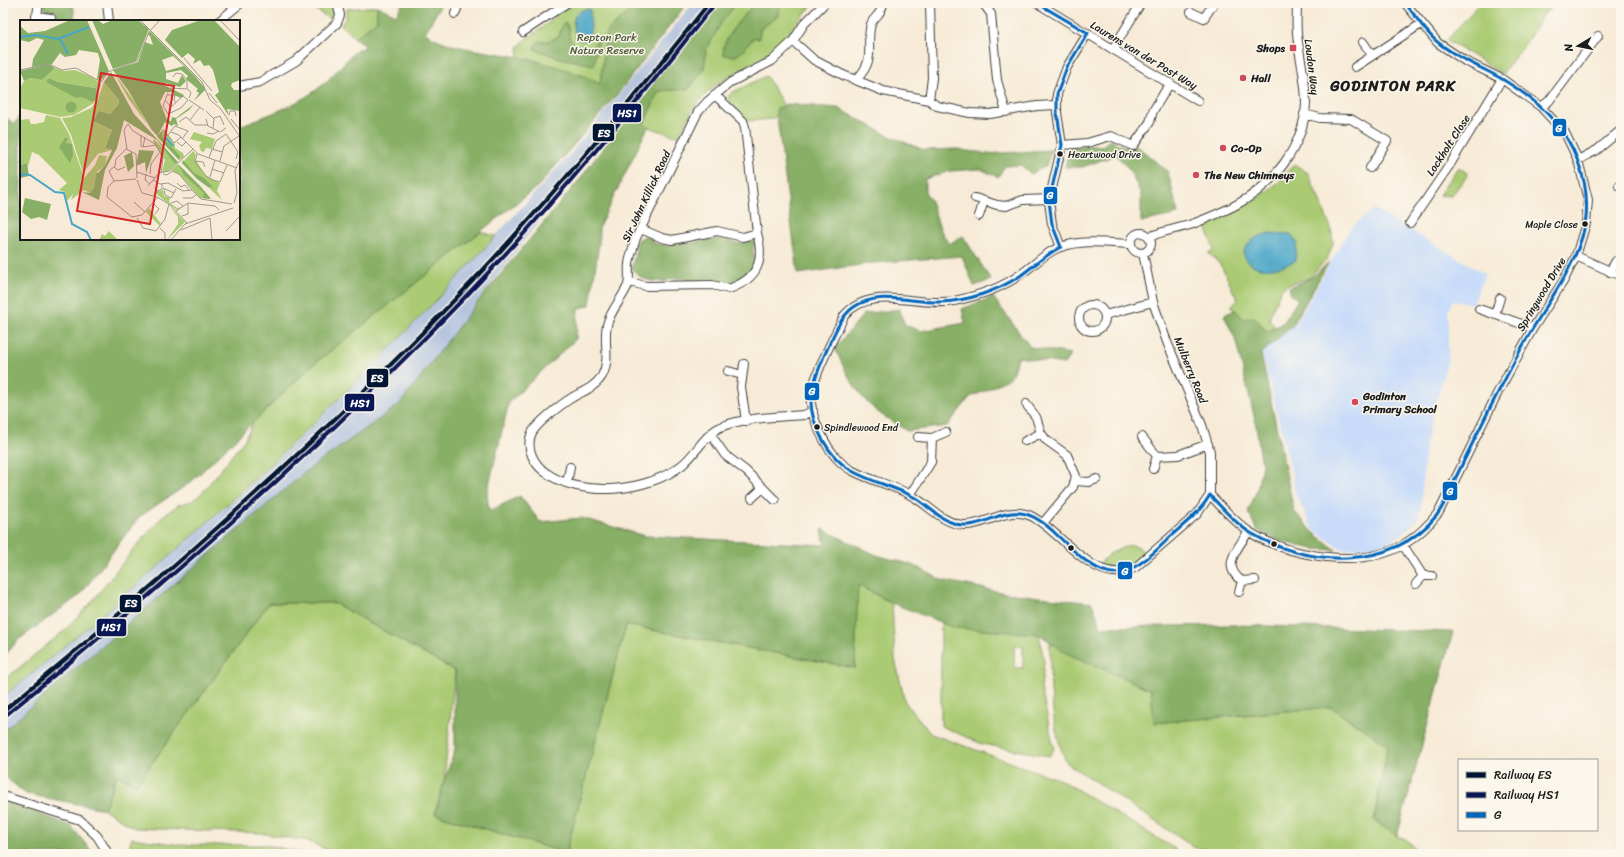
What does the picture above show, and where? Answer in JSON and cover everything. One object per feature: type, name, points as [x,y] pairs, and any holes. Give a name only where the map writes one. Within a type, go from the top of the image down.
[{"type":"street","points":[[39,3],[36,18],[51,18]]},
{"type":"street","points":[[107,3],[109,20]]},
{"type":"street","points":[[220,20],[241,3]]},
{"type":"street","points":[[240,86],[260,82],[296,61],[337,23],[340,15],[338,3]]},
{"type":"street","points":[[455,14],[459,3]]},
{"type":"street","points":[[523,32],[567,3]]},
{"type":"street","name":"Sir John Killick Road","points":[[563,482],[545,472],[534,459],[530,448],[531,434],[560,407],[594,385],[602,375],[608,355],[607,326],[629,282],[630,260],[641,229],[698,112],[731,82],[772,60],[793,41],[804,24],[811,19],[825,3]]},
{"type":"street","points":[[857,79],[866,70],[870,55],[871,23],[882,10],[882,3]]},
{"type":"street","points":[[929,100],[932,78],[930,3]]},
{"type":"street","points":[[984,3],[991,14],[997,80],[1006,112]]},
{"type":"street","name":"Laurens van der Post Way","points":[[1037,3],[1198,101]]},
{"type":"street","points":[[1113,49],[1140,3]]},
{"type":"street","points":[[1191,12],[1204,18],[1214,3]]},
{"type":"street","name":"Loudon Way","points":[[1130,244],[1132,238],[1137,234],[1144,234],[1149,237],[1159,232],[1194,224],[1235,205],[1263,187],[1286,161],[1292,152],[1304,114],[1305,92],[1297,34],[1296,3]]},
{"type":"street","name":"Springwood Drive","points":[[1210,495],[1248,531],[1294,552],[1312,555],[1363,557],[1403,545],[1424,528],[1439,512],[1497,394],[1533,328],[1564,280],[1576,256],[1586,223],[1588,200],[1578,160],[1565,133],[1541,107],[1502,79],[1465,61],[1438,43],[1405,3]]},
{"type":"street","points":[[1355,67],[1421,24]]},
{"type":"street","points":[[1061,247],[1051,218],[1050,199],[1062,145],[1056,105],[1058,90],[1064,74],[1088,33]]},
{"type":"street","points":[[1541,107],[1548,101],[1598,36]]},
{"type":"street","points":[[793,41],[814,60],[892,94],[915,96],[929,100],[937,106],[970,113],[990,114],[1037,106],[1056,105]]},
{"type":"street","points":[[1363,42],[1372,55]]},
{"type":"street","name":"Lockholt Close","points":[[1410,223],[1451,163],[1502,79]]},
{"type":"street","points":[[1062,145],[1087,143],[1111,136],[1133,146],[1150,122],[1153,111],[1170,83]]},
{"type":"street","points":[[629,282],[646,286],[712,285],[729,289],[746,282],[757,271],[760,251],[745,127],[743,121],[715,95]]},
{"type":"street","points":[[1304,114],[1320,118],[1351,119],[1386,141],[1370,168]]},
{"type":"street","points":[[1578,160],[1597,150],[1620,132]]},
{"type":"street","points":[[975,198],[1006,206],[1028,199],[1050,199]]},
{"type":"street","points":[[979,216],[984,201]]},
{"type":"street","points":[[641,229],[662,238],[672,240],[717,231],[743,237],[757,233]]},
{"type":"street","points":[[1149,237],[1150,247],[1143,253],[1134,251],[1130,244],[1087,242],[1061,247],[1038,259],[1009,282],[982,294],[941,302],[903,299],[874,299],[852,308],[844,316],[818,375],[812,396],[813,411],[819,431],[826,444],[844,465],[852,471],[910,495],[950,521],[962,525],[982,523],[998,516],[1015,513],[1030,515],[1043,523],[1072,550],[1096,566],[1108,571],[1124,572],[1136,567],[1196,514],[1210,495]]},
{"type":"street","name":"Mulberry Road","points":[[1143,253],[1153,302],[1167,342],[1202,425],[1208,444],[1210,452],[1210,495]]},
{"type":"street","points":[[1576,256],[1621,276]]},
{"type":"street","points":[[1610,272],[1616,261]]},
{"type":"street","points":[[1495,314],[1500,298]]},
{"type":"street","points":[[1105,315],[1153,302]]},
{"type":"street","points":[[1479,309],[1533,328]]},
{"type":"street","points":[[744,364],[741,387],[746,421]]},
{"type":"street","points":[[728,372],[742,374]]},
{"type":"street","points":[[1026,404],[1036,417],[1040,433],[1046,440],[1067,455],[1073,466],[1076,481],[1073,487],[1043,523]]},
{"type":"street","points":[[570,467],[563,482],[602,490],[654,480],[671,473],[683,464],[711,435],[724,426],[746,421],[804,415],[813,411]]},
{"type":"street","points":[[918,436],[932,438],[946,432]]},
{"type":"street","points":[[1025,442],[1040,433]]},
{"type":"street","points":[[711,435],[725,455],[746,471],[775,500]]},
{"type":"street","points":[[1142,437],[1157,456]]},
{"type":"street","points":[[910,495],[931,462],[932,438]]},
{"type":"street","points":[[1157,456],[1178,455],[1208,444]]},
{"type":"street","points":[[1153,469],[1157,456]]},
{"type":"street","points":[[1076,481],[1089,482],[1097,479]]},
{"type":"street","points":[[752,498],[763,488]]},
{"type":"street","points":[[1248,531],[1231,563],[1234,574],[1242,581],[1255,580]]},
{"type":"street","points":[[1403,545],[1424,576]]},
{"type":"street","points":[[1416,584],[1424,576],[1432,576]]},
{"type":"street","points":[[1239,592],[1242,581]]},
{"type":"street","points":[[3,796],[80,820],[97,836],[106,850],[106,854]]},
{"type":"shaded area","points":[[693,3],[717,3],[640,99],[563,189],[399,405],[305,472],[3,731],[3,697],[90,625],[234,500],[376,363],[442,295],[571,153]]},
{"type":"shaded area","name":"Godinton Primary School","points":[[1374,209],[1485,274],[1473,304],[1453,300],[1448,310],[1448,359],[1425,444],[1421,507],[1417,520],[1400,536],[1378,547],[1342,549],[1313,530],[1295,493],[1292,473],[1262,353],[1296,323],[1350,229]]},
{"type":"green space","points":[[44,3],[73,3],[75,20],[52,20],[54,14],[45,10]]},
{"type":"green space","points":[[300,3],[333,3],[336,16],[334,22],[315,9]]},
{"type":"green space","points":[[403,3],[442,3],[425,33],[436,39],[470,49],[519,57],[550,65],[571,71],[600,84],[606,35],[610,28],[640,3],[687,3],[620,91],[539,185],[309,368],[191,482],[139,517],[80,595],[18,640],[3,658],[3,115],[14,124],[20,116],[20,240],[240,240],[240,126],[262,118],[295,103],[325,83],[357,49],[363,49],[365,45],[355,38],[377,20],[377,6],[396,15]]},
{"type":"green space","name":"Repton Park Nature Reserve","points":[[573,3],[687,3],[664,33],[600,85],[582,75],[519,57],[518,47],[528,35],[530,37],[556,17],[554,15]]},
{"type":"green space","points":[[717,3],[737,3],[721,23],[706,50],[704,69],[689,89],[659,91],[644,123],[648,127],[599,227],[599,243],[590,305],[578,309],[576,339],[509,402],[487,493],[489,511],[520,496],[540,522],[582,518],[645,536],[825,545],[822,529],[876,555],[913,565],[942,580],[1005,593],[1092,603],[1101,627],[1236,625],[1453,632],[1397,836],[1374,820],[1388,745],[1331,707],[1154,723],[1151,690],[1066,653],[1039,634],[955,628],[892,603],[858,585],[855,668],[626,625],[566,853],[435,814],[444,781],[455,750],[455,671],[334,603],[269,603],[136,785],[117,775],[104,809],[26,794],[3,775],[3,731],[305,472],[399,405],[475,305],[580,179],[631,110]]},
{"type":"green space","points":[[737,3],[755,3],[735,26],[743,51],[754,37],[759,39],[760,29],[777,17],[781,3],[814,3],[772,52],[717,84],[703,97],[694,107],[679,137],[648,127],[644,123],[659,91],[689,88],[704,69],[706,50],[721,23]]},
{"type":"green space","points":[[755,3],[781,3],[777,17],[760,29],[759,39],[754,37],[743,51],[736,56],[724,55],[723,49],[729,35]]},
{"type":"green space","points":[[1480,3],[1558,3],[1546,11],[1527,41],[1502,74],[1447,40]]},
{"type":"green space","points":[[377,6],[377,20],[355,38],[341,25],[345,19],[347,9]]},
{"type":"green space","points":[[565,22],[569,28],[570,39],[578,49],[586,51],[591,48],[599,38],[594,65],[560,58],[534,49],[537,42],[549,41],[559,36]]},
{"type":"green space","points":[[766,76],[784,106],[777,110],[777,116],[772,119],[747,121],[731,105],[728,97],[731,93]]},
{"type":"green space","points":[[787,104],[838,108],[887,135],[924,150],[960,149],[985,154],[1051,150],[1046,166],[1031,174],[1021,165],[1005,166],[998,177],[980,169],[950,171],[925,179],[925,192],[931,201],[940,229],[949,244],[963,236],[991,280],[974,286],[962,256],[873,263],[798,274],[776,110]]},
{"type":"green space","points":[[1110,140],[1130,149],[1138,147],[1168,172],[1178,214],[1141,222],[1141,194],[1129,169],[1116,155],[1082,167],[1065,167],[1069,148],[1097,145],[1101,147]]},
{"type":"green space","points":[[1294,164],[1308,173],[1331,228],[1333,244],[1327,259],[1309,278],[1287,285],[1281,289],[1269,318],[1275,327],[1267,332],[1254,317],[1244,319],[1231,306],[1238,300],[1223,269],[1208,253],[1214,251],[1206,226],[1261,196],[1279,182]]},
{"type":"green space","points":[[1458,167],[1467,173],[1467,176],[1451,196],[1439,195]]},
{"type":"green space","points":[[480,232],[496,236],[379,359],[319,418],[196,533],[132,589],[3,697],[3,681],[65,630],[90,604],[133,550],[163,516],[178,505],[192,501],[203,492],[245,439],[253,422],[309,368]]},
{"type":"green space","points":[[645,236],[653,239],[653,243],[668,246],[671,243],[683,242],[686,245],[700,241],[701,237],[704,236],[706,240],[720,239],[724,236],[727,237],[728,241],[742,244],[746,240],[753,239],[756,244],[753,247],[753,253],[756,260],[751,272],[728,285],[708,278],[697,282],[686,281],[685,278],[670,279],[668,281],[643,279],[632,268],[638,240]]},
{"type":"green space","points":[[1329,262],[1292,326],[1261,354],[1294,511],[1313,532],[1336,550],[1314,549],[1279,541],[1257,530],[1248,512],[1257,490],[1262,465],[1255,420],[1235,338],[1224,315],[1235,310],[1244,319],[1254,317],[1267,332],[1284,322],[1298,299],[1291,295],[1289,287],[1311,278]]},
{"type":"green space","points":[[993,297],[1030,347],[1071,354],[1064,364],[1018,357],[1011,377],[970,397],[947,426],[907,431],[881,414],[867,402],[855,388],[835,348],[864,314],[899,309],[905,325],[921,331],[965,323],[962,309]]},
{"type":"green space","points":[[1131,545],[1139,547],[1144,553],[1129,566],[1124,568],[1114,568],[1100,565],[1109,554]]},
{"type":"green space","points":[[857,585],[892,603],[895,659],[905,702],[931,734],[1063,781],[1175,849],[1176,854],[335,854],[308,841],[260,833],[134,828],[104,809],[117,775],[136,785],[269,603],[334,603],[455,671],[444,781],[435,814],[566,853],[626,625],[855,668]]},
{"type":"green space","points":[[941,623],[1039,634],[1044,662],[1041,688],[1054,749],[1049,756],[982,744],[941,726]],"holes":[[[1014,646],[1023,646],[1023,668],[1014,668]]]},
{"type":"green space","points":[[1050,642],[1151,690],[1154,723],[1331,707],[1388,745],[1374,820],[1397,836],[1406,839],[1420,854],[1231,854],[1195,848],[1067,763],[1061,749],[1054,719],[1050,672]]},
{"type":"green space","points":[[3,800],[71,826],[94,854],[3,854]]},
{"type":"green space","points":[[132,838],[181,845],[266,845],[309,854],[127,854]]},
{"type":"water","points":[[590,9],[591,28],[588,39],[581,41],[576,37],[574,20],[577,13]]},
{"type":"water","points":[[1270,233],[1291,234],[1297,243],[1295,261],[1281,267],[1265,268],[1251,264],[1246,259],[1243,252],[1248,244],[1257,237]]},
{"type":"rail line","name":"ES","points":[[3,711],[123,611],[240,508],[354,401],[409,346],[464,290],[528,221],[650,77],[709,3]]},
{"type":"rail line","name":"HS1","points":[[6,715],[126,615],[243,512],[301,459],[413,350],[468,294],[532,225],[624,117],[713,6]]},
{"type":"transit line","name":"G","points":[[1037,3],[1088,33],[1067,67],[1057,94],[1057,113],[1062,145],[1049,201],[1052,224],[1061,247],[1020,276],[1002,286],[992,291],[962,300],[930,302],[885,298],[874,299],[854,307],[840,323],[824,356],[813,386],[811,406],[817,428],[828,449],[836,458],[852,471],[910,495],[938,515],[956,524],[973,524],[1005,514],[1026,514],[1040,521],[1049,528],[1085,560],[1097,568],[1109,572],[1120,572],[1133,568],[1147,558],[1194,515],[1210,495],[1233,519],[1249,532],[1272,544],[1296,552],[1322,557],[1348,558],[1373,555],[1397,547],[1418,534],[1437,515],[1443,506],[1457,475],[1518,355],[1569,268],[1578,248],[1584,228],[1587,206],[1585,184],[1577,159],[1564,134],[1547,113],[1514,86],[1470,63],[1435,40],[1405,3]]},
{"type":"place","name":"Shops","points":[[1293,48]]},
{"type":"place","name":"Hall","points":[[1243,78]]},
{"type":"place","name":"Co-Op","points":[[1223,148]]},
{"type":"place","name":"Heartwood Drive","points":[[1060,154]]},
{"type":"place","name":"The New Chimneys","points":[[1196,175]]},
{"type":"place","name":"Maple Close","points":[[1585,224]]},
{"type":"place","name":"Godinton Primary School","points":[[1355,402]]},
{"type":"place","name":"Spindlewood End","points":[[817,427]]},
{"type":"district","name":"GODINTON PARK","points":[[1393,86]]}]
